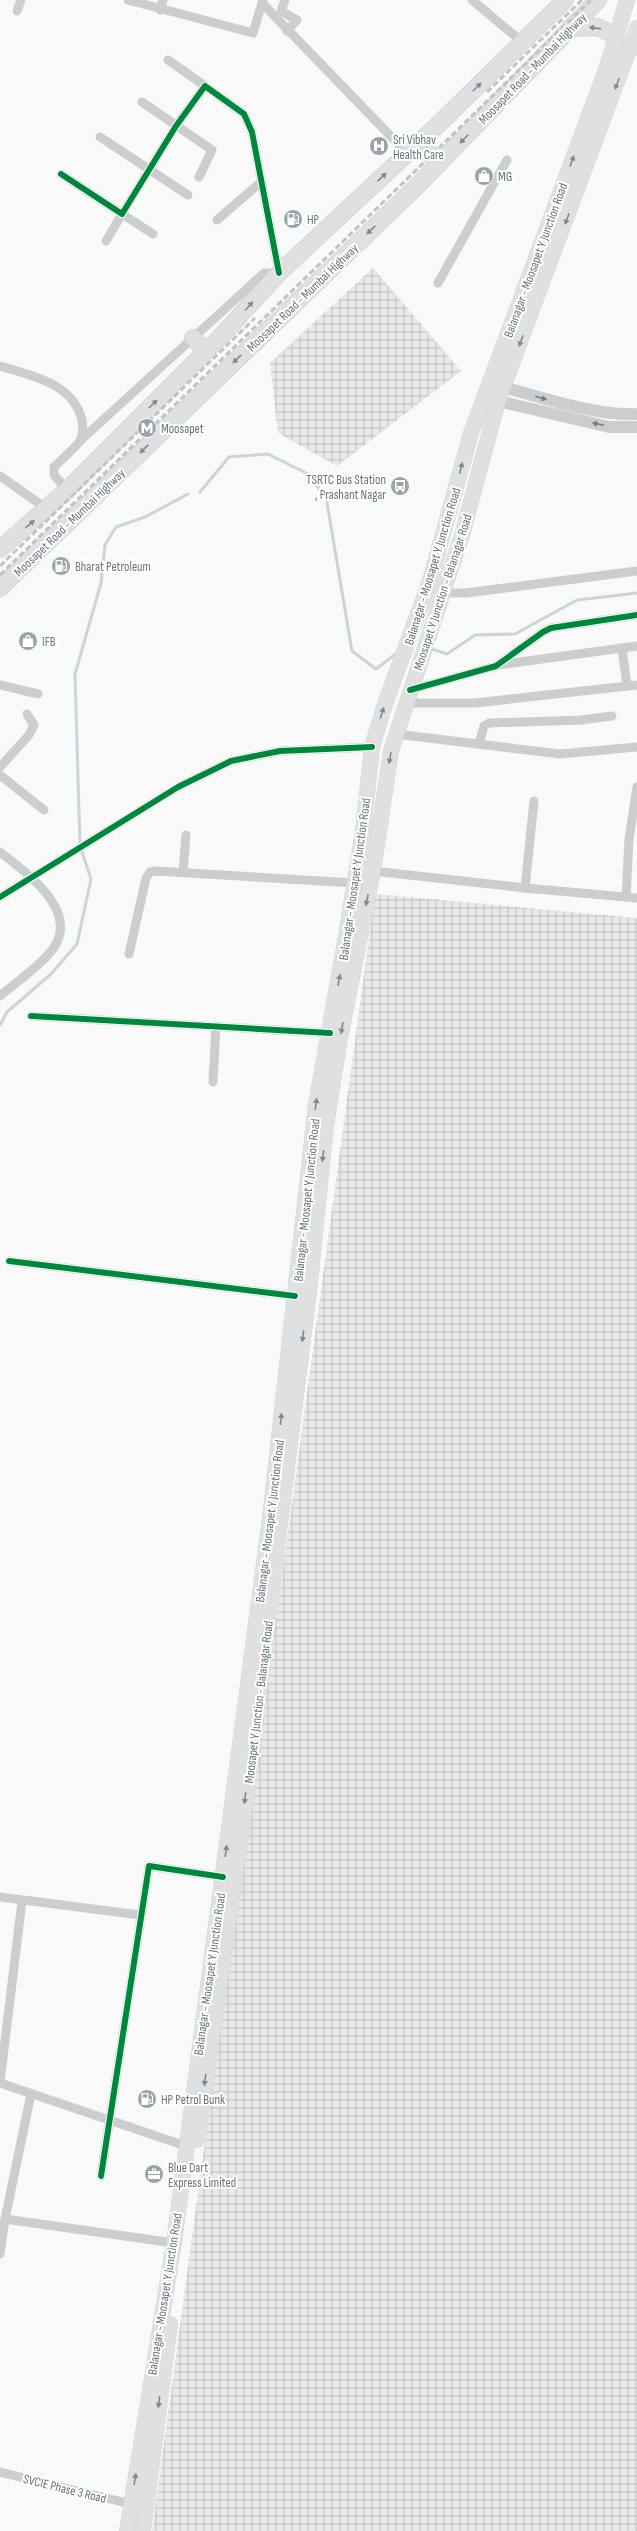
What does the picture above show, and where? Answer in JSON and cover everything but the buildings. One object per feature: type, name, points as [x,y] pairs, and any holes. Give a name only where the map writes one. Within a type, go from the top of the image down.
[{"type":"highway","name":"Moosapet Road - Mumbai Highway","points":[[1,547],[47,509],[67,490],[206,351],[276,276],[420,142],[565,0]]},
{"type":"highway","name":"Moosapet Road - Mumbai Highway","points":[[0,588],[439,164],[598,0]]},
{"type":"highway","points":[[570,28],[598,27],[612,34],[615,41]]},
{"type":"highway","points":[[420,142],[439,164]]},
{"type":"highway","points":[[193,338],[206,351]]},
{"type":"main road","name":"Balanagar - Moosapet Y Junction Road","points":[[127,2531],[174,2242],[270,1518],[316,1104],[330,1033],[354,883],[366,802],[372,747],[415,626],[471,432],[607,67],[627,0]]},
{"type":"main road","name":"Moosapet Y Junction - Balanagar Road","points":[[143,2531],[245,1806],[310,1283],[326,1125],[340,1038],[372,871],[382,805],[396,734],[443,593],[501,394],[634,47],[637,28]]},
{"type":"main road","points":[[366,802],[382,805]]},
{"type":"street","points":[[17,12],[21,0]]},
{"type":"street","points":[[128,0],[160,10],[253,33],[262,2]]},
{"type":"street","points":[[160,10],[163,0]]},
{"type":"street","points":[[285,0],[281,12],[297,20],[287,31]]},
{"type":"street","points":[[472,0],[522,42]]},
{"type":"street","points":[[262,2],[287,31],[407,153]]},
{"type":"street","points":[[168,60],[244,114],[252,132],[276,276]]},
{"type":"street","points":[[106,240],[176,126],[205,86]]},
{"type":"street","points":[[142,102],[212,150],[199,177]]},
{"type":"street","points":[[100,137],[150,168],[188,195]]},
{"type":"street","points":[[438,284],[507,160]]},
{"type":"street","points":[[61,174],[153,234]]},
{"type":"street","points":[[217,220],[261,182]]},
{"type":"street","points":[[67,490],[54,475],[54,467],[81,440],[264,272],[271,273],[276,276]]},
{"type":"street","points":[[0,366],[44,380],[68,393],[80,415],[83,426],[81,440]]},
{"type":"street","points":[[501,394],[625,415],[637,414]]},
{"type":"street","points":[[501,394],[609,427],[637,427]]},
{"type":"street","points":[[0,476],[47,509]]},
{"type":"street","points":[[443,593],[466,593],[637,571]]},
{"type":"street","points":[[496,666],[543,632],[551,628],[637,615]]},
{"type":"street","points":[[410,691],[496,666],[637,646]]},
{"type":"street","points":[[622,648],[627,686]]},
{"type":"street","points":[[0,685],[38,694]]},
{"type":"street","points":[[410,691],[475,703],[637,685]]},
{"type":"street","points":[[0,767],[29,735],[34,725],[27,714]]},
{"type":"street","points":[[479,744],[484,726],[489,723],[581,720],[612,716]]},
{"type":"street","points":[[396,734],[560,754],[637,747]]},
{"type":"street","points":[[0,897],[178,787],[231,761],[280,751],[372,747]]},
{"type":"street","points":[[0,775],[44,810]]},
{"type":"street","points":[[626,897],[629,839],[637,787]]},
{"type":"street","points":[[525,888],[534,801]]},
{"type":"street","points":[[183,872],[186,835]]},
{"type":"street","points":[[0,852],[33,876],[48,895],[58,916],[61,931],[56,944],[32,970],[0,996]]},
{"type":"street","points":[[129,954],[146,878],[150,872],[156,870],[354,883]]},
{"type":"street","points":[[372,871],[525,888],[637,898]]},
{"type":"street","points":[[31,1016],[330,1033]]},
{"type":"street","points":[[213,1082],[216,1026]]},
{"type":"street","points":[[9,1262],[295,1296]]},
{"type":"street","points":[[100,2176],[110,2122],[140,1915],[149,1866],[223,1877]]},
{"type":"street","points":[[0,1897],[140,1915]]},
{"type":"street","points":[[22,1901],[0,2082],[110,2122],[186,2146]]},
{"type":"street","points":[[0,2254],[5,2218],[32,2094]]},
{"type":"street","points":[[5,2218],[174,2242]]},
{"type":"street","name":"SVCIE Phase 3 Road","points":[[0,2472],[131,2504]]},
{"type":"shaded area","points":[[373,268],[461,371],[337,466],[278,433],[270,363]]},
{"type":"shaded area","points":[[375,894],[637,918],[637,2531],[152,2531]]},
{"type":"waterway","points":[[200,492],[229,457],[268,454],[306,473],[326,497],[352,651],[376,669],[397,653]]},
{"type":"waterway","points":[[0,1025],[7,1012],[51,974],[77,944],[91,879],[80,846],[75,674],[101,583],[105,545],[116,527],[145,517],[188,494]]},
{"type":"waterway","points":[[429,648],[447,654],[475,635],[515,634],[577,600],[637,593]]},
{"type":"railway","points":[[487,92],[582,0]]},
{"type":"railway","points":[[0,575],[591,0]]},
{"type":"railway","points":[[0,566],[255,318]]},
{"type":"cycle path","points":[[61,174],[122,214],[176,126],[205,86],[244,114],[252,132],[279,273]]},
{"type":"cycle path","points":[[410,690],[496,666],[543,632],[551,628],[637,615]]},
{"type":"cycle path","points":[[0,897],[178,787],[231,761],[280,751],[372,747]]},
{"type":"cycle path","points":[[31,1016],[330,1033]]},
{"type":"cycle path","points":[[9,1261],[295,1296]]},
{"type":"cycle path","points":[[101,2176],[149,1866],[223,1877]]},
{"type":"place","name":"Sri Vibhav Health Care","points":[[379,146]]},
{"type":"place","name":"MG","points":[[484,176]]},
{"type":"place","name":"HP","points":[[293,219]]},
{"type":"place","name":"Moosapet","points":[[147,428]]},
{"type":"place","name":"TSRTC Bus Station , Prashant Nagar","points":[[400,486]]},
{"type":"place","name":"Bharat Petroleum","points":[[61,566]]},
{"type":"place","name":"IFB","points":[[28,641]]},
{"type":"place","name":"HP Petrol Bunk","points":[[147,2099]]},
{"type":"place","name":"Blue Dart Express Limited","points":[[154,2174]]}]
